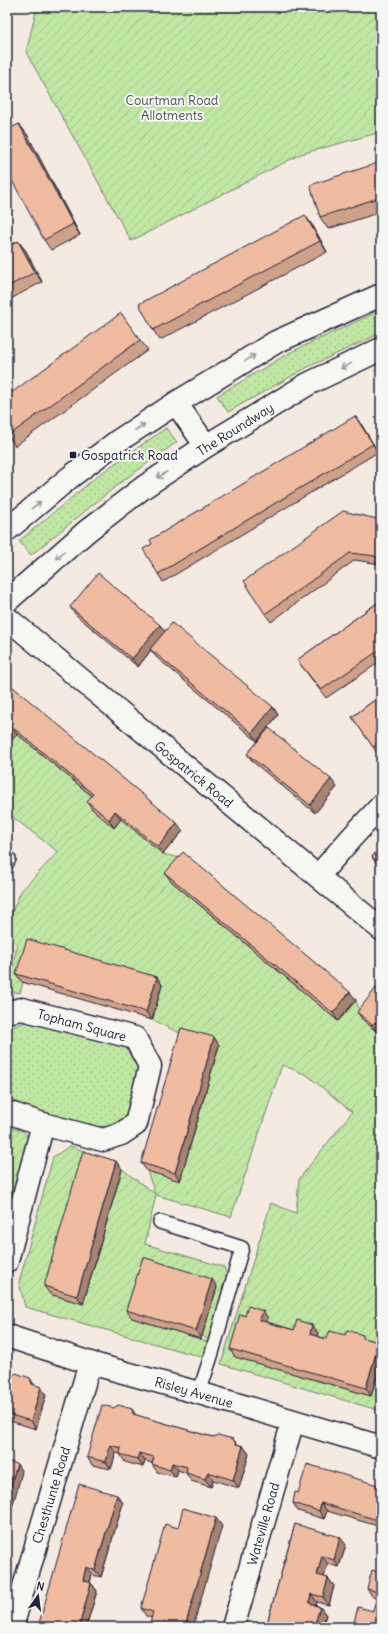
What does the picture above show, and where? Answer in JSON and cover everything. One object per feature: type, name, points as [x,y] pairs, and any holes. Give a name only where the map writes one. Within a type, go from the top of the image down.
[{"type":"street","points":[[7,530],[21,517],[118,441],[176,403],[276,342],[381,295]]},
{"type":"street","name":"The Roundway","points":[[7,601],[87,532],[144,488],[206,446],[308,384],[381,349]]},
{"type":"street","points":[[176,403],[206,446]]},
{"type":"street","name":"Gospatrick Road","points":[[7,618],[168,754],[381,929]]},
{"type":"street","points":[[318,876],[381,806]]},
{"type":"street","name":"Topham Square","points":[[7,1010],[22,1009],[135,1038],[150,1066],[136,1124],[121,1134],[103,1140],[43,1124],[7,1112]]},
{"type":"street","points":[[7,1261],[43,1124]]},
{"type":"street","name":"Risley Avenue","points":[[7,1336],[90,1363],[199,1393],[381,1447]]},
{"type":"street","name":"Chesthunte Road","points":[[12,1627],[90,1363]]},
{"type":"street","name":"Wateville Road","points":[[233,1627],[293,1421]]},
{"type":"lane","points":[[160,1222],[242,1248],[199,1393]]},
{"type":"green space","name":"Courtman Road Allotments","points":[[37,7],[381,7],[381,132],[301,154],[131,241],[26,52]]},
{"type":"green space","points":[[381,310],[381,333],[306,368],[228,412],[217,396],[289,353]]},
{"type":"green space","points":[[166,428],[177,442],[120,483],[31,555],[19,541],[100,474]]},
{"type":"green space","points":[[17,734],[99,802],[93,809],[114,827],[121,819],[163,854],[188,860],[171,881],[338,1021],[356,1000],[362,1019],[381,1035],[381,1349],[368,1346],[368,1343],[353,1338],[350,1343],[335,1339],[332,1347],[315,1342],[318,1333],[303,1328],[299,1338],[264,1328],[268,1318],[254,1314],[250,1323],[245,1323],[235,1356],[371,1396],[381,1363],[381,1411],[221,1364],[271,1203],[296,1213],[299,1179],[352,1112],[307,1075],[282,1065],[231,1217],[156,1195],[145,1244],[224,1267],[228,1278],[209,1340],[202,1336],[217,1287],[149,1266],[132,1318],[201,1339],[209,1343],[205,1358],[25,1307],[19,1282],[53,1157],[70,1146],[90,1153],[50,1294],[83,1304],[122,1169],[155,1194],[147,1171],[180,1180],[219,1046],[186,1036],[152,1020],[162,985],[33,947],[20,993],[7,991],[17,946],[7,924],[21,891],[58,852],[10,815],[7,819],[7,738],[11,741]]},
{"type":"green space","points":[[28,1021],[118,1043],[134,1053],[141,1076],[127,1115],[116,1127],[80,1126],[35,1112],[7,1097],[7,1029]]},
{"type":"green space","points":[[7,1127],[23,1131],[31,1141],[7,1232]]},
{"type":"building","points":[[19,124],[73,224],[44,240],[7,171],[7,130]]},
{"type":"building","points":[[381,162],[381,197],[320,217],[310,185]]},
{"type":"building","points":[[305,215],[320,241],[153,330],[139,304]]},
{"type":"building","points":[[18,241],[35,272],[7,287],[7,247]]},
{"type":"building","points":[[121,313],[140,340],[8,436],[7,396]]},
{"type":"building","points":[[355,416],[373,444],[158,574],[143,549],[152,544],[150,540]]},
{"type":"building","points":[[381,429],[381,438],[378,430]]},
{"type":"building","points":[[343,511],[381,520],[381,564],[375,556],[350,553],[265,614],[244,581]]},
{"type":"building","points":[[98,573],[160,625],[132,659],[70,607]]},
{"type":"building","points":[[381,596],[381,649],[321,690],[297,660],[380,601]]},
{"type":"building","points":[[172,623],[273,707],[252,733],[150,649]]},
{"type":"building","points":[[8,683],[177,823],[158,847],[115,811],[109,820],[87,801],[93,794],[11,726],[7,731]]},
{"type":"building","points":[[381,695],[381,741],[373,747],[352,717]]},
{"type":"building","points":[[269,728],[331,779],[310,805],[247,754]]},
{"type":"building","points":[[381,846],[381,865],[372,857]]},
{"type":"building","points":[[183,852],[350,992],[333,1013],[165,873]]},
{"type":"building","points":[[27,939],[157,977],[146,1012],[16,974]]},
{"type":"building","points":[[376,988],[381,993],[381,1028],[375,1022],[372,1025],[357,1012]]},
{"type":"building","points":[[181,1028],[214,1037],[175,1173],[141,1163]]},
{"type":"building","points":[[83,1151],[116,1161],[77,1296],[44,1286]]},
{"type":"building","points":[[143,1257],[212,1279],[196,1331],[126,1310]]},
{"type":"building","points":[[248,1306],[263,1311],[259,1320],[294,1330],[297,1320],[312,1325],[310,1334],[326,1339],[330,1331],[345,1335],[347,1330],[363,1335],[363,1338],[379,1342],[366,1388],[230,1349],[240,1314],[245,1316]]},
{"type":"building","points":[[16,1373],[30,1378],[32,1384],[41,1387],[31,1421],[7,1414],[7,1377],[10,1378]]},
{"type":"building","points":[[102,1405],[114,1408],[118,1405],[122,1406],[132,1409],[133,1414],[205,1435],[214,1437],[218,1435],[233,1439],[236,1444],[243,1446],[233,1480],[208,1472],[205,1479],[186,1473],[187,1467],[172,1463],[170,1470],[152,1464],[154,1457],[139,1453],[137,1459],[120,1454],[121,1448],[110,1445],[106,1462],[87,1457]]},
{"type":"building","points":[[7,1461],[17,1464],[7,1499]]},
{"type":"building","points":[[307,1464],[381,1486],[381,1521],[321,1503],[319,1511],[293,1503],[295,1492],[298,1493]]},
{"type":"building","points":[[79,1484],[117,1495],[95,1570],[86,1567],[83,1580],[91,1583],[79,1627],[38,1627]]},
{"type":"building","points":[[183,1508],[216,1518],[185,1627],[149,1627],[153,1612],[141,1608],[165,1524],[178,1528]]},
{"type":"building","points":[[295,1524],[340,1537],[334,1560],[322,1556],[317,1575],[328,1578],[323,1597],[311,1594],[309,1603],[320,1607],[314,1627],[302,1625],[301,1627],[266,1627]]},
{"type":"building","points":[[372,1570],[381,1573],[381,1627],[353,1626],[358,1607],[373,1611],[378,1592],[367,1589]]},
{"type":"place","name":"Gospatrick Road","points":[[73,455]]}]
